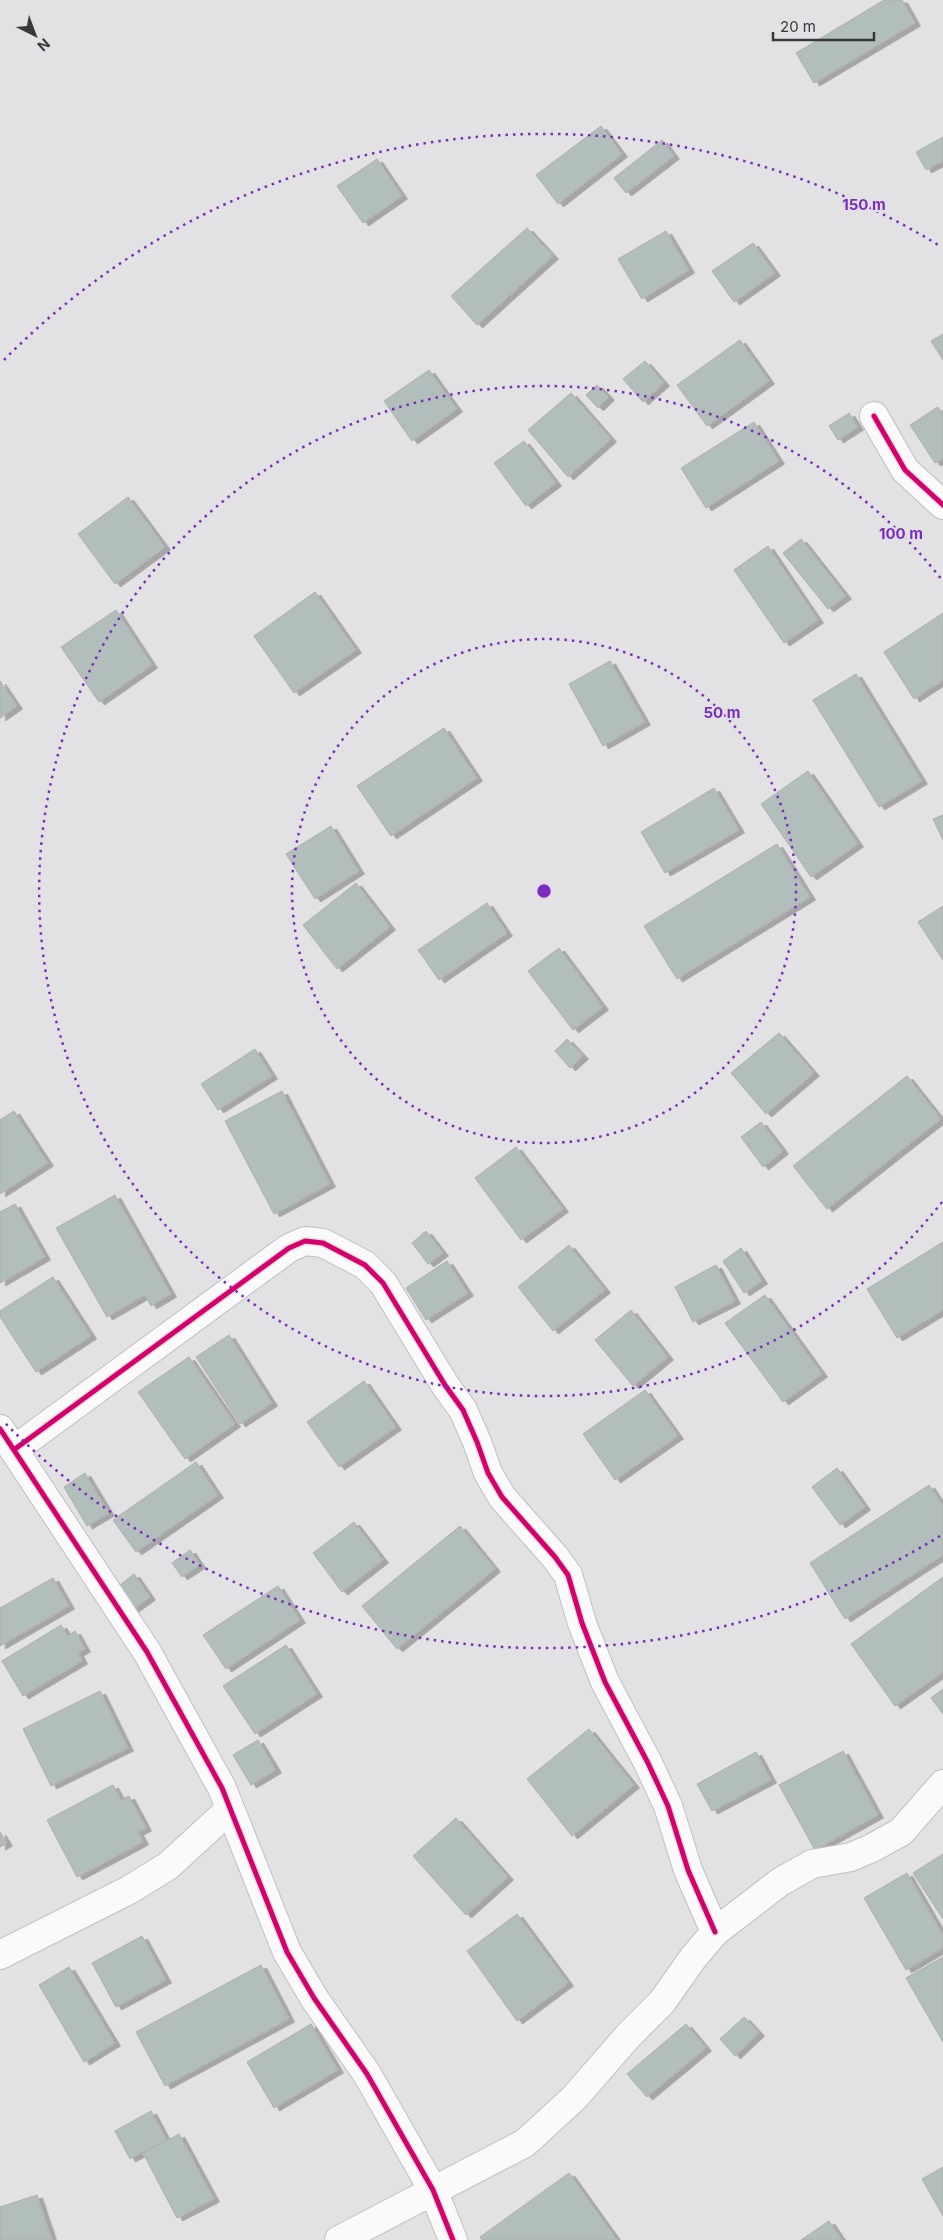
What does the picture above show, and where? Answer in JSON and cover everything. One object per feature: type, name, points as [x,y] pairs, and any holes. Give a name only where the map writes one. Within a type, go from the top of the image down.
[{"type":"street","points":[[874,416],[905,470],[943,505]]},
{"type":"street","points":[[453,2240],[433,2190],[367,2074],[314,1998],[287,1952],[222,1788],[147,1652],[8,1439],[289,1248],[305,1241],[323,1243],[364,1265],[383,1283],[445,1385],[463,1410],[488,1473],[502,1497],[556,1558],[568,1575],[582,1623],[605,1682],[648,1763],[668,1806],[688,1870],[715,1932]]},
{"type":"street","points":[[339,2240],[524,2143],[574,2098],[628,2036],[662,2002],[693,1958],[715,1932],[780,1882],[812,1864],[851,1857],[901,1832],[943,1784]]},
{"type":"street","points":[[0,1955],[121,1894],[168,1866],[230,1808]]},
{"type":"building","points":[[884,0],[902,0],[915,23],[814,83],[796,53]]},
{"type":"building","points":[[601,126],[622,154],[558,204],[536,175]]},
{"type":"building","points":[[943,137],[943,161],[926,170],[916,152]]},
{"type":"building","points":[[662,140],[674,156],[626,193],[614,178]]},
{"type":"building","points":[[377,159],[402,196],[363,223],[337,186]]},
{"type":"building","points":[[527,228],[553,256],[477,325],[451,296]]},
{"type":"building","points":[[666,231],[689,270],[642,299],[618,259]]},
{"type":"building","points":[[753,243],[775,273],[734,302],[712,271]]},
{"type":"building","points":[[943,334],[943,360],[931,341]]},
{"type":"building","points":[[740,340],[769,381],[707,426],[677,385]]},
{"type":"building","points":[[645,361],[664,383],[643,402],[623,379]]},
{"type":"building","points":[[429,370],[457,409],[412,441],[384,401]]},
{"type":"building","points":[[597,385],[609,397],[598,408],[586,395]]},
{"type":"building","points":[[571,393],[611,439],[568,477],[528,430]]},
{"type":"building","points":[[938,407],[943,415],[943,458],[935,463],[910,425]]},
{"type":"building","points":[[849,413],[858,427],[838,440],[829,426]]},
{"type":"building","points":[[754,422],[779,461],[706,508],[681,468]]},
{"type":"building","points":[[524,441],[556,483],[526,506],[494,463]]},
{"type":"building","points":[[128,497],[165,547],[115,584],[78,534]]},
{"type":"building","points":[[801,539],[846,596],[828,609],[783,553]]},
{"type":"building","points":[[768,546],[818,620],[784,643],[734,570]]},
{"type":"building","points":[[315,592],[356,650],[294,693],[254,636]]},
{"type":"building","points":[[116,610],[152,665],[99,702],[61,647]]},
{"type":"building","points":[[943,613],[943,680],[914,699],[884,652]]},
{"type":"building","points":[[610,661],[645,722],[603,746],[569,684]]},
{"type":"building","points":[[856,674],[922,781],[879,807],[813,700]]},
{"type":"building","points":[[0,681],[17,706],[0,718]]},
{"type":"building","points":[[444,728],[477,778],[391,836],[357,786]]},
{"type":"building","points":[[808,771],[858,844],[811,877],[761,804]]},
{"type":"building","points":[[714,788],[739,830],[665,873],[641,832]]},
{"type":"building","points":[[943,815],[943,840],[933,819]]},
{"type":"building","points":[[331,826],[359,871],[315,899],[286,854]]},
{"type":"building","points":[[777,844],[810,897],[677,979],[644,926]]},
{"type":"building","points":[[356,883],[390,927],[337,969],[303,925]]},
{"type":"building","points":[[487,903],[507,933],[439,980],[418,950]]},
{"type":"building","points":[[943,906],[943,960],[918,922]]},
{"type":"building","points":[[559,948],[603,1007],[573,1030],[528,971]]},
{"type":"building","points":[[779,1033],[814,1073],[766,1114],[731,1073]]},
{"type":"building","points":[[567,1039],[583,1056],[570,1068],[555,1051]]},
{"type":"building","points":[[255,1049],[272,1076],[218,1110],[201,1084]]},
{"type":"building","points":[[907,1076],[941,1119],[827,1209],[793,1166]]},
{"type":"building","points":[[282,1091],[330,1184],[274,1214],[225,1121]]},
{"type":"building","points":[[14,1111],[48,1163],[0,1194],[0,1120]]},
{"type":"building","points":[[761,1122],[783,1151],[763,1167],[741,1137]]},
{"type":"building","points":[[516,1147],[563,1209],[521,1240],[475,1178]]},
{"type":"building","points":[[115,1195],[171,1294],[151,1306],[145,1295],[107,1317],[56,1228]]},
{"type":"building","points":[[15,1204],[45,1257],[0,1283],[0,1212]]},
{"type":"building","points":[[426,1231],[443,1253],[428,1264],[412,1243]]},
{"type":"building","points":[[943,1242],[943,1310],[897,1338],[867,1289]]},
{"type":"building","points":[[569,1245],[605,1290],[553,1331],[518,1287]]},
{"type":"building","points":[[741,1248],[762,1281],[744,1293],[723,1261]]},
{"type":"building","points":[[447,1261],[468,1293],[426,1320],[406,1288]]},
{"type":"building","points":[[716,1265],[735,1301],[693,1322],[675,1287]]},
{"type":"building","points":[[53,1277],[91,1336],[36,1372],[0,1317],[0,1311]]},
{"type":"building","points":[[765,1295],[822,1374],[783,1402],[725,1323]]},
{"type":"building","points":[[631,1310],[668,1357],[633,1386],[595,1340]]},
{"type":"building","points":[[229,1335],[272,1403],[240,1424],[196,1357]]},
{"type":"building","points":[[189,1357],[235,1424],[185,1459],[138,1392]]},
{"type":"building","points":[[364,1381],[396,1427],[339,1467],[307,1422]]},
{"type":"building","points":[[645,1390],[678,1436],[615,1480],[583,1434]]},
{"type":"building","points":[[196,1462],[218,1495],[136,1552],[113,1520]]},
{"type":"building","points":[[837,1468],[865,1507],[840,1525],[812,1487]]},
{"type":"building","points":[[85,1473],[109,1513],[87,1526],[64,1487]]},
{"type":"building","points":[[929,1485],[943,1506],[943,1555],[845,1619],[810,1563]]},
{"type":"building","points":[[354,1522],[383,1560],[342,1592],[313,1553]]},
{"type":"building","points":[[460,1526],[495,1569],[397,1649],[362,1606]]},
{"type":"building","points":[[190,1550],[200,1565],[182,1577],[172,1563]]},
{"type":"building","points":[[134,1574],[150,1597],[132,1610],[116,1588]]},
{"type":"building","points":[[943,1577],[943,1672],[895,1706],[851,1644]]},
{"type":"building","points":[[53,1578],[69,1606],[0,1646],[0,1608]]},
{"type":"building","points":[[278,1586],[300,1620],[226,1669],[203,1635]]},
{"type":"building","points":[[61,1625],[68,1636],[75,1631],[85,1649],[78,1653],[82,1661],[23,1696],[2,1661]]},
{"type":"building","points":[[286,1645],[317,1694],[255,1734],[223,1686]]},
{"type":"building","points":[[943,1689],[943,1714],[931,1698]]},
{"type":"building","points":[[100,1691],[128,1748],[51,1786],[23,1729]]},
{"type":"building","points":[[589,1729],[634,1785],[572,1836],[527,1779]]},
{"type":"building","points":[[258,1740],[276,1770],[251,1785],[233,1755]]},
{"type":"building","points":[[843,1751],[878,1815],[815,1850],[779,1785]]},
{"type":"building","points":[[756,1752],[771,1780],[712,1811],[697,1784]]},
{"type":"building","points":[[113,1785],[121,1800],[129,1796],[146,1828],[138,1832],[143,1842],[77,1877],[47,1820]]},
{"type":"building","points":[[456,1818],[508,1877],[466,1915],[413,1856]]},
{"type":"building","points":[[0,1832],[7,1843],[0,1847]]},
{"type":"building","points":[[943,1854],[943,1919],[913,1873]]},
{"type":"building","points":[[907,1873],[943,1935],[943,1948],[906,1970],[864,1898]]},
{"type":"building","points":[[517,1914],[568,1983],[517,2021],[467,1951]]},
{"type":"building","points":[[142,1936],[166,1980],[116,2007],[92,1963]]},
{"type":"building","points":[[943,1957],[943,2042],[906,1978]]},
{"type":"building","points":[[261,1965],[289,2019],[165,2086],[136,2032]]},
{"type":"building","points":[[69,1967],[115,2043],[84,2062],[39,1985]]},
{"type":"building","points":[[744,2017],[759,2033],[735,2056],[720,2039]]},
{"type":"building","points":[[311,2024],[338,2070],[274,2108],[247,2062]]},
{"type":"building","points":[[686,2024],[706,2048],[647,2097],[627,2074]]},
{"type":"building","points":[[151,2111],[166,2139],[130,2159],[115,2131]]},
{"type":"building","points":[[179,2134],[214,2199],[177,2218],[143,2153]]},
{"type":"building","points":[[943,2167],[943,2216],[922,2179]]},
{"type":"building","points":[[569,2173],[617,2240],[482,2240],[480,2237]]},
{"type":"building","points":[[37,2195],[52,2240],[0,2240],[0,2207]]},
{"type":"building","points":[[829,2221],[842,2240],[801,2240]]},
{"type":"cycle path","points":[[874,416],[905,470],[943,505]]},
{"type":"cycle path","points":[[15,1449],[289,1248],[305,1241],[323,1243],[365,1265],[383,1283],[445,1385],[463,1410],[488,1473],[502,1497],[555,1557],[568,1575],[582,1623],[605,1682],[648,1763],[668,1806],[688,1870],[715,1932]]},
{"type":"cycle path","points":[[0,1429],[147,1652],[222,1788],[287,1952],[314,1998],[367,2074],[433,2190],[453,2240]]}]
